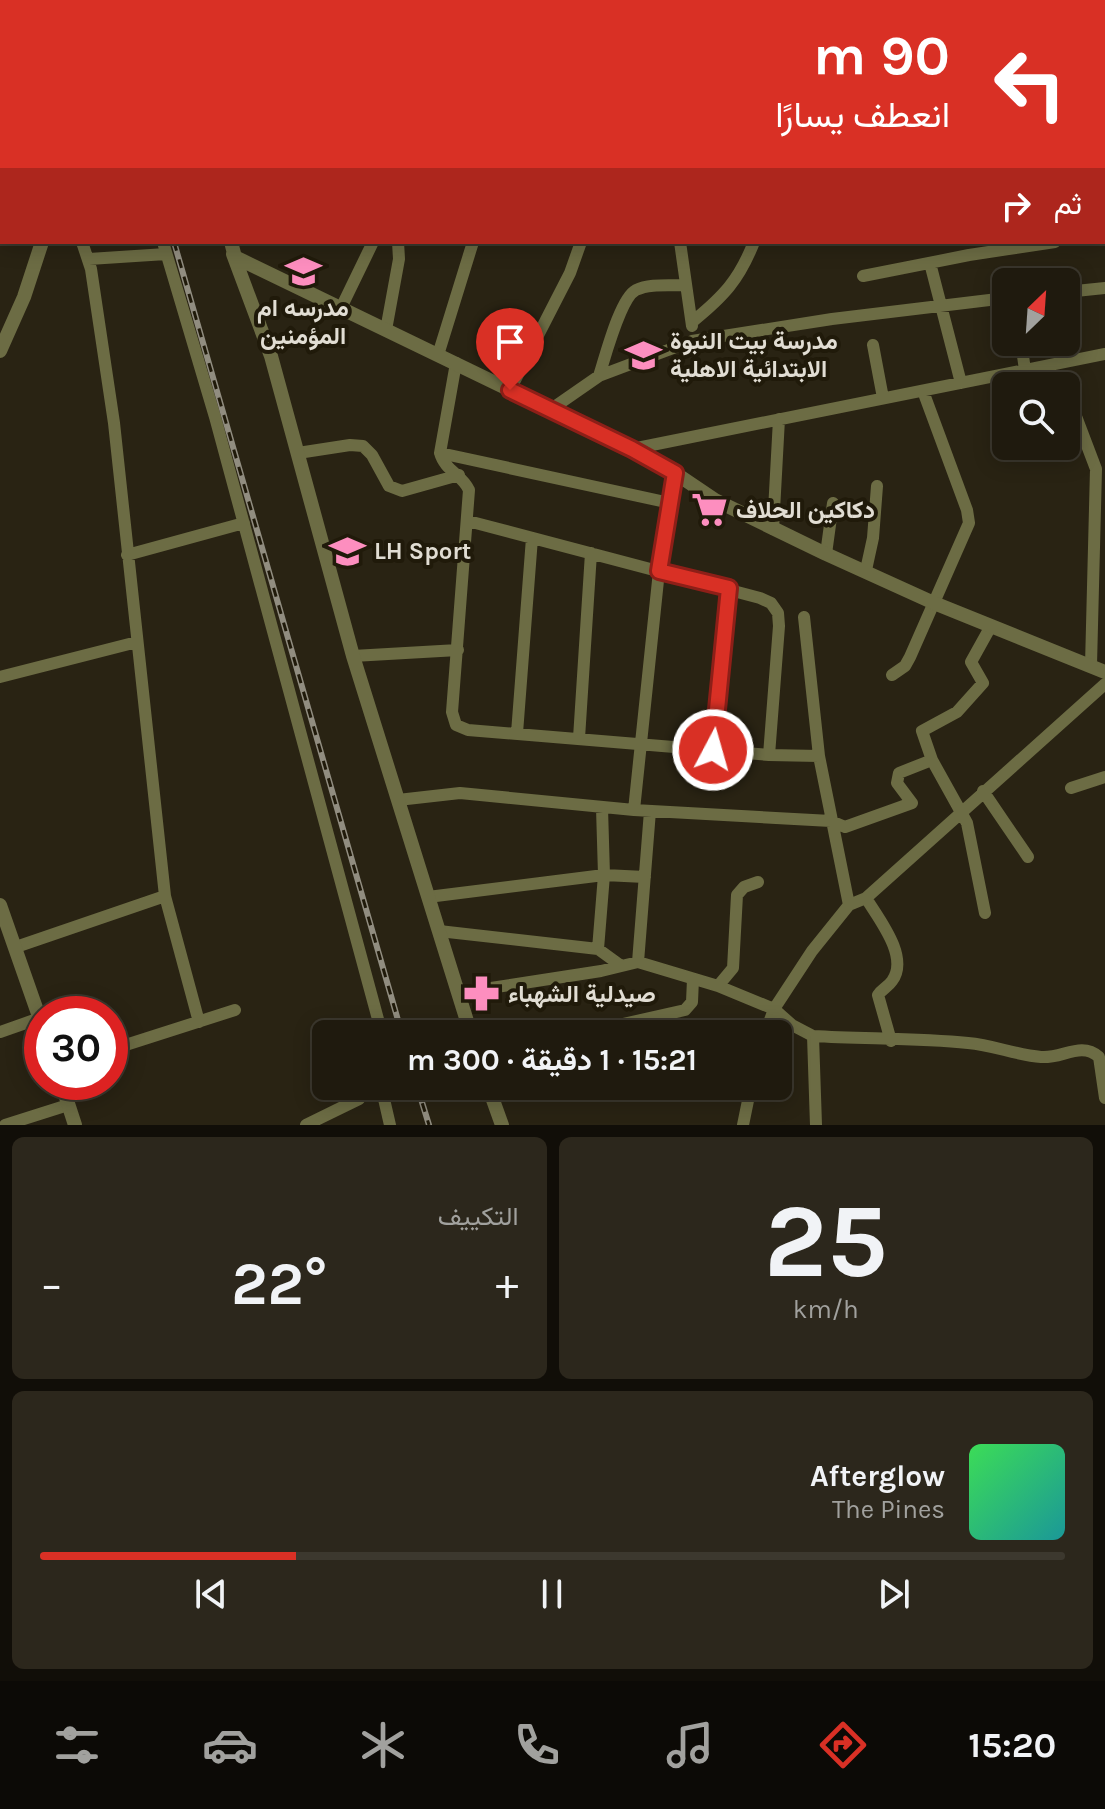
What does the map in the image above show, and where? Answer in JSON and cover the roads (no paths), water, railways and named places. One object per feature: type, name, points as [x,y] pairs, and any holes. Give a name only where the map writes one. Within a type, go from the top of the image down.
[{"type":"street","points":[[0,351],[24,297],[41,244]]},
{"type":"street","points":[[83,244],[89,259],[114,423],[165,896],[199,1022]]},
{"type":"street","points":[[341,308],[372,244]]},
{"type":"street","points":[[386,330],[399,259],[398,244]]},
{"type":"street","points":[[438,355],[472,244]]},
{"type":"street","points":[[510,390],[570,273],[580,244]]},
{"type":"street","points":[[680,244],[692,341]]},
{"type":"street","points":[[692,322],[727,293],[737,280],[753,244]]},
{"type":"street","points":[[961,244],[969,255]]},
{"type":"street","points":[[863,276],[1020,244]]},
{"type":"street","points":[[231,247],[341,308],[632,449],[715,500],[773,529],[934,603],[1105,672]]},
{"type":"street","points":[[231,247],[260,322],[353,656],[467,1020]]},
{"type":"street","points":[[89,259],[164,248],[244,523],[380,1020]]},
{"type":"street","points":[[930,263],[961,383]]},
{"type":"street","points":[[599,376],[631,293],[644,287],[686,285]]},
{"type":"street","points":[[1080,291],[1105,288]]},
{"type":"street","points":[[550,410],[599,376],[692,341],[992,300]]},
{"type":"street","points":[[873,345],[883,398]]},
{"type":"street","points":[[632,449],[1105,354]]},
{"type":"street","points":[[1023,356],[1025,370]]},
{"type":"street","points":[[456,363],[440,453],[446,466],[459,475],[469,490],[452,712],[456,725],[468,730],[769,755],[819,756]]},
{"type":"street","points":[[1056,364],[1059,372]]},
{"type":"street","points":[[892,675],[905,666],[969,523],[923,391]]},
{"type":"street","points":[[773,529],[779,419]]},
{"type":"street","points":[[1080,422],[1100,468],[1091,665]]},
{"type":"street","points":[[298,453],[363,446],[372,455],[389,486],[402,491],[459,475]]},
{"type":"street","points":[[440,453],[670,503]]},
{"type":"street","points":[[634,810],[659,571],[675,473]]},
{"type":"street","points":[[866,570],[873,538],[877,486]]},
{"type":"street","points":[[826,554],[833,503]]},
{"type":"street","points":[[468,521],[729,588],[771,603],[778,613],[769,755]]},
{"type":"street","points":[[127,555],[244,523]]},
{"type":"street","points":[[517,733],[532,538]]},
{"type":"street","points":[[579,738],[591,553]]},
{"type":"street","points":[[713,750],[729,588]]},
{"type":"street","points":[[804,617],[819,756],[849,905]]},
{"type":"street","points":[[985,913],[971,836],[932,760],[922,731],[957,712],[983,683],[971,662],[991,626]]},
{"type":"street","points":[[0,677],[137,642]]},
{"type":"street","points":[[353,656],[458,650]]},
{"type":"street","points":[[770,1020],[812,951],[849,905],[866,898],[1105,684]]},
{"type":"street","points":[[398,800],[460,793],[602,808],[831,821],[845,827],[912,803],[897,783],[899,773],[932,760]]},
{"type":"street","points":[[1071,788],[1105,777]]},
{"type":"street","points":[[983,791],[1028,857]]},
{"type":"street","points":[[598,949],[604,875],[602,808]]},
{"type":"street","points":[[638,962],[650,811]]},
{"type":"street","points":[[428,897],[604,875],[645,877]]},
{"type":"street","points":[[718,986],[733,968],[737,895],[744,887],[758,882]]},
{"type":"street","points":[[16,947],[165,896]]},
{"type":"street","points":[[866,898],[886,931],[897,961],[891,983],[878,995],[891,1041]]},
{"type":"street","points":[[1,913],[32,996]]},
{"type":"street","points":[[439,931],[598,949],[620,965]]},
{"type":"street","points":[[458,993],[601,971],[638,962],[718,986],[774,1009],[792,1025],[813,1036],[965,1042],[1047,1058],[1082,1049],[1091,1050],[1099,1057],[1105,1098]]},
{"type":"street","points":[[641,1020],[685,1010],[692,1002],[693,979]]},
{"type":"street","points":[[128,1044],[235,1010]]},
{"type":"street","points":[[0,1032],[24,1026]]},
{"type":"street","points":[[813,1036],[816,1125]]},
{"type":"street","points":[[66,1100],[75,1125]]},
{"type":"street","points":[[306,1125],[357,1100]]},
{"type":"street","points":[[384,1100],[390,1125]]},
{"type":"street","points":[[493,1100],[502,1125]]},
{"type":"street","points":[[743,1125],[748,1100]]},
{"type":"street","points":[[5,1125],[68,1105]]},
{"type":"railway","points":[[175,244],[398,1020]]},
{"type":"railway","points":[[421,1100],[429,1125]]},
{"type":"place","name":"مدرسه ام المؤمنين","points":[[303,271]]},
{"type":"place","name":"مدرسة بيت النبوة الابتدائية الاهلية","points":[[644,355]]},
{"type":"place","name":"دكاكين الحلاف","points":[[710,510]]},
{"type":"place","name":"LH Sport","points":[[348,551]]},
{"type":"place","name":"صيدلية الشهباء","points":[[482,994]]}]
